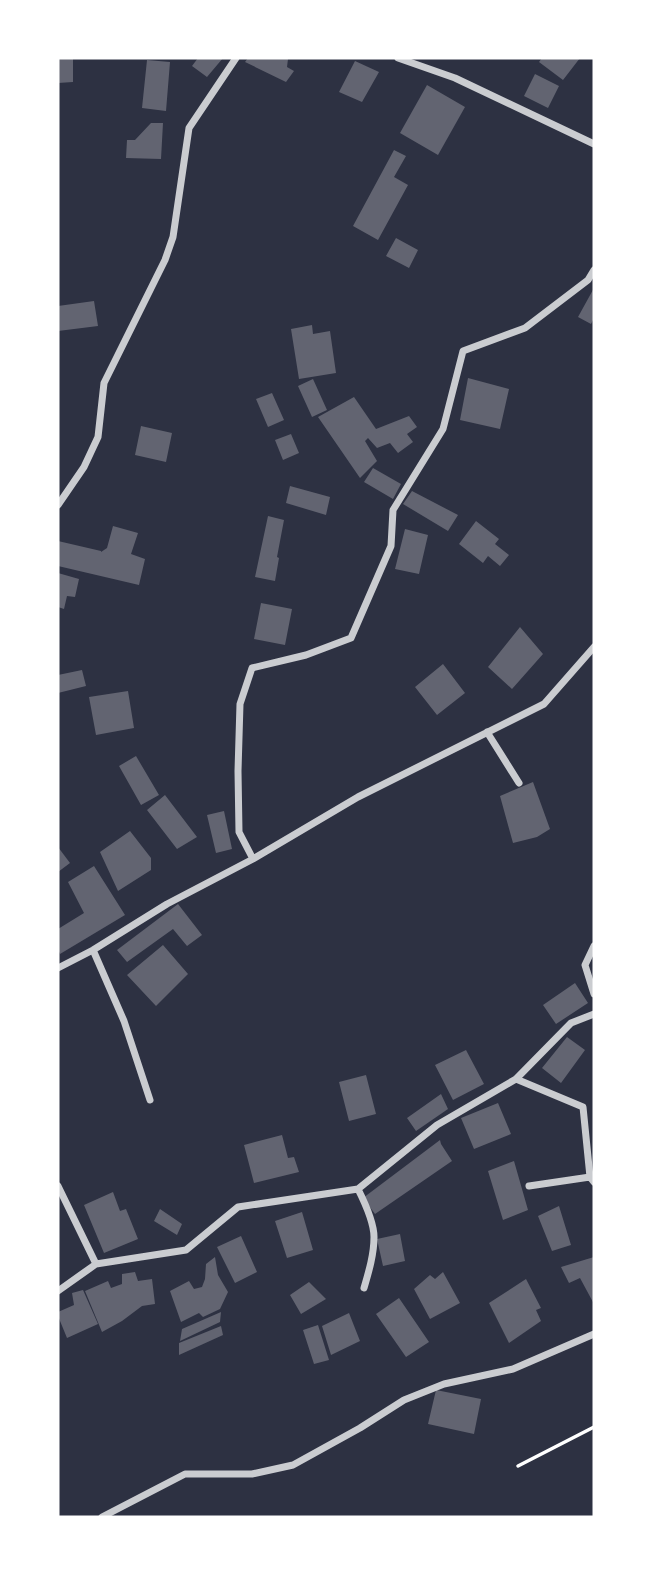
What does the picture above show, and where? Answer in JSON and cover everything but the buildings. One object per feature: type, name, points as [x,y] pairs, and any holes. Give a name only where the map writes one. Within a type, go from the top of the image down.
[{"type":"street","points":[[58,505],[84,467],[98,438],[104,383],[165,260],[173,237],[189,128],[236,58]]},
{"type":"street","points":[[398,58],[455,78],[594,144]]},
{"type":"street","points":[[424,67],[425,58]]},
{"type":"street","points":[[253,859],[239,832],[238,771],[240,704],[252,668],[306,655],[351,638],[391,546],[393,510],[443,429],[463,351],[525,328],[588,280],[594,270]]},
{"type":"street","points":[[58,968],[358,797],[544,704],[594,647]]},
{"type":"street","points":[[488,732],[519,783]]},
{"type":"street","points":[[594,946],[585,965],[594,994]]},
{"type":"street","points":[[93,950],[124,1021],[150,1100]]},
{"type":"street","points":[[58,1291],[96,1264],[186,1250],[238,1207],[358,1189],[437,1125],[516,1079],[571,1023],[594,1014]]},
{"type":"street","points":[[516,1079],[583,1107],[592,1180],[529,1186]]},
{"type":"street","points":[[58,1186],[96,1264]]},
{"type":"street","points":[[358,1189],[375,1235],[364,1287]]},
{"type":"street","points":[[102,1517],[186,1474],[252,1474],[293,1465],[360,1429],[404,1400],[444,1384],[513,1369],[594,1334]]},
{"type":"path","points":[[518,1466],[594,1427]]}]
